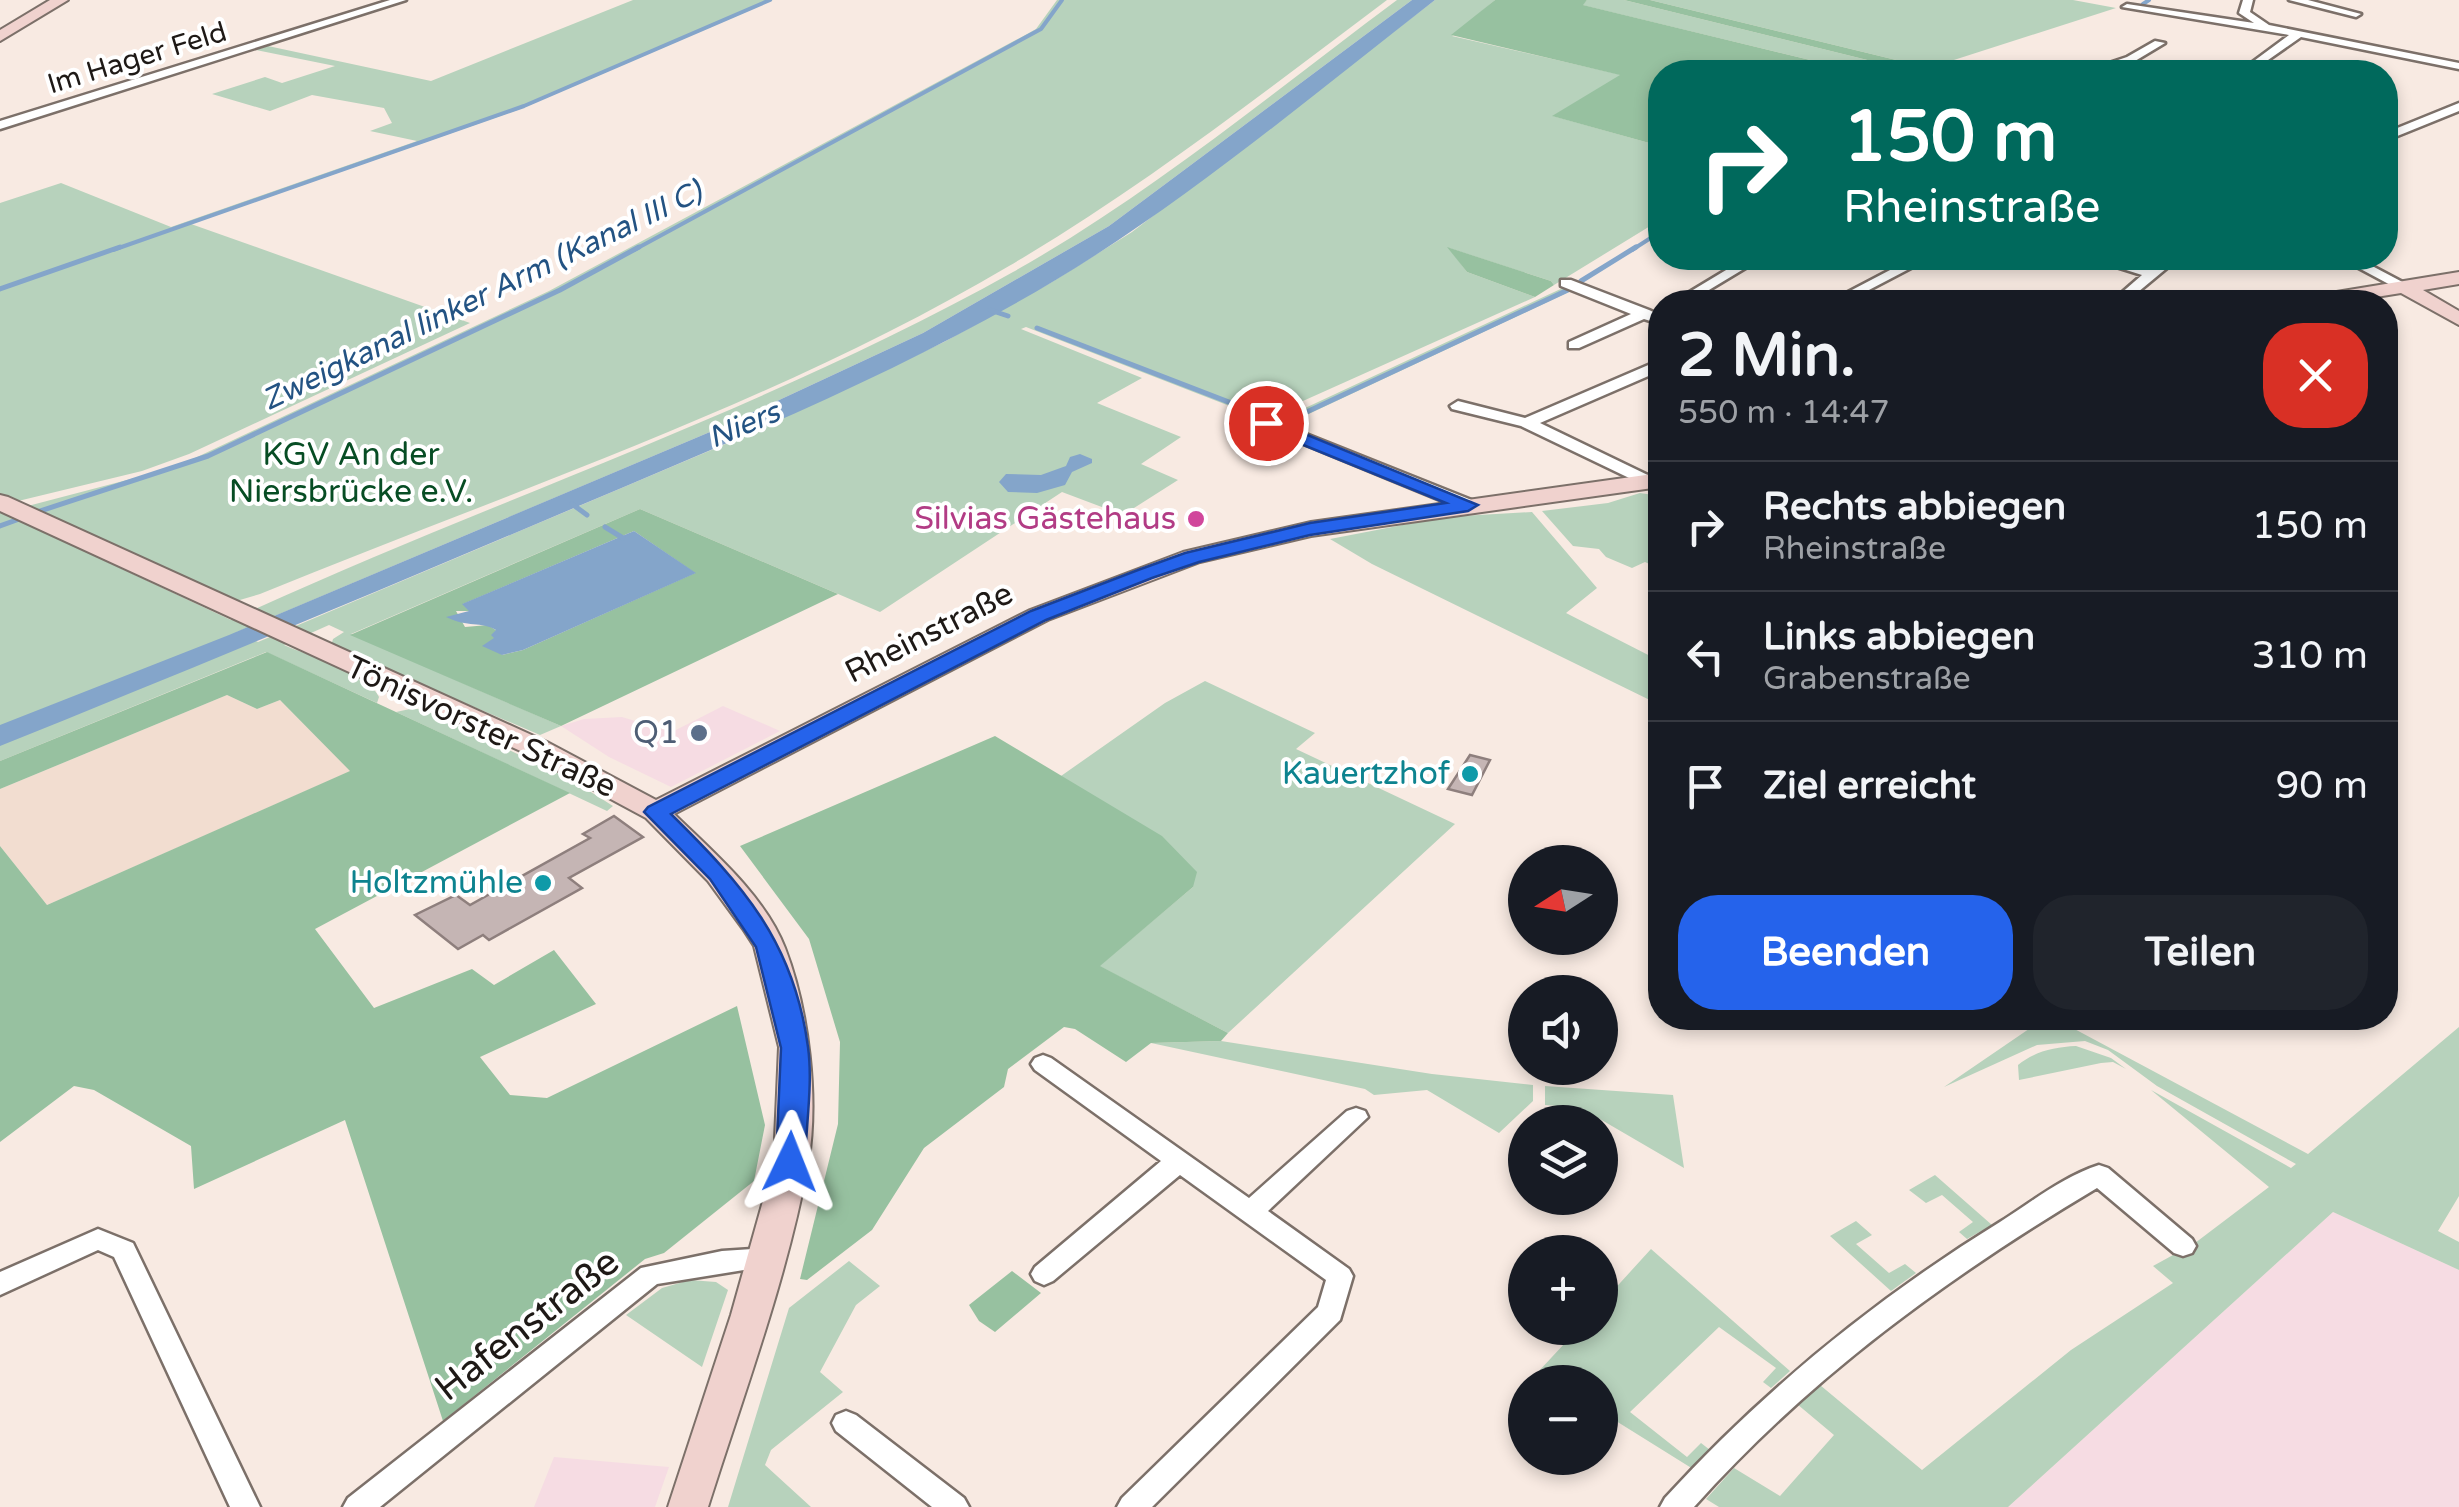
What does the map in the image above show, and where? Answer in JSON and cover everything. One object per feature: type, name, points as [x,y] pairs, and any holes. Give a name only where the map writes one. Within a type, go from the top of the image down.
[{"type":"main road","points":[[0,36],[62,0]]},
{"type":"main road","points":[[2380,290],[2459,278]]},
{"type":"main road","points":[[2403,286],[2459,319]]},
{"type":"main road","name":"Rheinstraße","points":[[656,812],[1038,615],[1192,557],[1296,532],[1648,483]]},
{"type":"main road","name":"Tönisvorster Straße","points":[[6,505],[537,748],[656,812],[718,874],[769,946],[795,1048],[790,1162],[766,1258],[688,1507]]},
{"type":"street","name":"Im Hager Feld","points":[[0,125],[401,0]]},
{"type":"street","points":[[2248,0],[2246,16],[2278,30]]},
{"type":"street","points":[[2294,0],[2356,14]]},
{"type":"street","points":[[2127,7],[2298,33],[2459,66]]},
{"type":"street","points":[[2261,60],[2298,33]]},
{"type":"street","points":[[2128,60],[2158,43]]},
{"type":"street","points":[[2398,132],[2459,107]]},
{"type":"street","points":[[1700,290],[1735,270]]},
{"type":"street","points":[[1864,290],[1900,270]]},
{"type":"street","points":[[2136,270],[2150,274]]},
{"type":"street","points":[[2132,290],[2156,270]]},
{"type":"street","points":[[2371,270],[2403,286]]},
{"type":"street","points":[[1566,283],[1648,314]]},
{"type":"street","points":[[1574,346],[1648,318]]},
{"type":"street","points":[[1527,423],[1648,370]]},
{"type":"street","points":[[1458,406],[1527,423],[1648,479]]},
{"type":"street","points":[[1266,423],[1468,505]]},
{"type":"street","points":[[1042,1064],[1340,1276],[1330,1312],[1132,1507]]},
{"type":"street","points":[[1251,1211],[1356,1118]]},
{"type":"street","points":[[1044,1274],[1180,1160]]},
{"type":"street","points":[[1675,1507],[1754,1424],[1898,1303],[2004,1229],[2099,1175],[2183,1246]]},
{"type":"street","points":[[0,1284],[98,1238],[124,1250],[245,1507]]},
{"type":"street","name":"Hafenstraße","points":[[358,1507],[650,1274],[722,1261],[766,1258]]},
{"type":"street","points":[[846,1423],[954,1507]]},
{"type":"shaded area","points":[[227,695],[257,709],[280,700],[351,771],[47,905],[0,846],[0,789]]},
{"type":"shaded area","points":[[723,706],[780,731],[671,787],[609,757],[561,726],[584,719],[622,717],[672,732]]},
{"type":"shaded area","points":[[2333,1212],[2459,1270],[2459,1507],[2008,1507]]},
{"type":"shaded area","points":[[554,1457],[669,1467],[655,1507],[534,1507]]},
{"type":"green space","points":[[633,0],[773,0],[520,109],[191,224],[470,323],[189,454],[142,471],[14,502],[0,495],[0,203],[61,183],[171,227],[417,141],[370,131],[392,123],[384,108],[312,95],[270,111],[212,94],[265,77],[282,83],[335,66],[256,50],[268,46],[431,81]]},
{"type":"green space","name":"KGV An der Niersbrücke e.V.","points":[[1057,0],[1387,0],[1107,204],[920,316],[735,404],[260,594],[233,602],[24,523],[231,620],[822,369],[1013,272],[1162,177],[1397,0],[1412,0],[1109,226],[923,333],[717,429],[237,632],[258,642],[742,437],[944,342],[1132,232],[1435,0],[1495,0],[1452,36],[1622,75],[1553,116],[1648,143],[1648,227],[1554,285],[1449,248],[1467,272],[1535,297],[1263,419],[1026,327],[1021,329],[1142,378],[1097,403],[1181,437],[1141,464],[1178,480],[1123,515],[1062,492],[880,612],[640,509],[351,634],[561,726],[540,735],[331,646],[333,639],[344,632],[329,625],[284,645],[363,680],[379,697],[377,703],[266,652],[0,761],[0,512],[13,518],[30,511],[24,507],[195,458],[549,291],[1036,29]]},
{"type":"green space","points":[[1495,0],[1587,0],[1583,5],[1810,60],[1648,60],[1648,143],[1552,116],[1620,75],[1451,35]]},
{"type":"green space","points":[[1587,0],[1624,0],[1867,60],[1810,60],[1582,5]]},
{"type":"green space","points":[[1624,0],[1650,0],[1896,60],[1867,60]]},
{"type":"green space","points":[[1650,0],[2073,0],[2116,8],[1954,60],[1896,60]]},
{"type":"green space","points":[[1447,247],[1554,285],[1535,297],[1467,272]]},
{"type":"green space","points":[[1567,286],[1575,289],[1281,427],[1273,423]]},
{"type":"green space","points":[[1648,494],[1648,563],[1632,568],[1606,557],[1599,549],[1573,546],[1542,511]]},
{"type":"green space","points":[[640,509],[838,594],[561,726],[350,635]],"holes":[[[634,531],[695,573],[523,650],[502,655],[495,637],[497,631],[488,625],[465,627],[456,611],[470,611],[463,604]]]},
{"type":"green space","points":[[1532,512],[1597,588],[1566,613],[1648,655],[1648,699],[1372,564],[1330,539],[1444,517]]},
{"type":"green space","points":[[267,652],[570,793],[315,929],[374,1008],[472,969],[494,985],[554,950],[596,1004],[480,1057],[510,1095],[547,1098],[737,1006],[765,1125],[754,1181],[664,1253],[645,1259],[443,1421],[345,1120],[194,1189],[191,1146],[94,1090],[74,1086],[0,1142],[0,846],[47,905],[350,771],[280,700],[257,709],[227,695],[0,789],[0,761]]},
{"type":"green space","points":[[1205,681],[1315,733],[1296,749],[1455,824],[1228,1033],[1099,966],[1193,887],[1061,776],[1165,703]]},
{"type":"green space","points":[[423,709],[572,780],[613,806],[607,811],[396,712]]},
{"type":"green space","points":[[995,736],[1162,836],[1197,872],[1193,887],[1100,966],[1228,1033],[1221,1041],[1151,1043],[1126,1062],[1075,1029],[1064,1027],[1008,1069],[1004,1087],[924,1148],[872,1230],[807,1280],[800,1279],[838,1124],[840,1042],[809,939],[740,846]]},
{"type":"green space","points":[[2459,1027],[2459,1196],[2438,1231],[2459,1242],[2459,1270],[2333,1212],[2008,1507],[1719,1507],[1706,1499],[1734,1468],[1780,1496],[1834,1435],[1797,1404],[1820,1385],[1922,1470],[2071,1350],[2173,1283],[2153,1266],[2195,1243],[2269,1187],[2151,1090],[2291,1168],[2296,1164],[2157,1086],[2108,1050],[2085,1041],[2037,1045],[1944,1087],[2027,1030],[2076,1030],[2308,1154]]},
{"type":"green space","points":[[1221,1041],[1508,1085],[1533,1085],[1533,1101],[1529,1105],[1508,1105],[1508,1125],[1499,1133],[1427,1090],[1374,1095],[1365,1089],[1151,1043]]},
{"type":"green space","points":[[2076,1046],[2111,1058],[2126,1069],[2113,1062],[2101,1063],[2019,1080],[2018,1065],[2031,1056]]},
{"type":"green space","points":[[1545,1086],[1673,1095],[1684,1168],[1618,1130],[1618,1105],[1545,1105]]},
{"type":"green space","points":[[1935,1175],[1992,1225],[1967,1239],[1959,1232],[1973,1222],[1942,1195],[1926,1203],[1909,1190]]},
{"type":"green space","points":[[1856,1221],[1872,1235],[1856,1244],[1889,1273],[1905,1264],[1916,1273],[1891,1291],[1830,1236]]},
{"type":"green space","points":[[1651,1249],[1790,1371],[1771,1388],[1763,1382],[1776,1368],[1719,1327],[1630,1412],[1687,1457],[1701,1443],[1710,1450],[1693,1469],[1618,1422],[1618,1365],[1545,1365],[1563,1345],[1618,1345],[1618,1285]]},
{"type":"green space","points":[[849,1261],[880,1286],[856,1305],[820,1372],[843,1392],[771,1450],[765,1465],[811,1507],[728,1507],[789,1308]]},
{"type":"green space","points":[[1012,1271],[1041,1293],[995,1332],[979,1321],[969,1305]]},
{"type":"green space","points":[[690,1280],[716,1282],[728,1290],[702,1367],[626,1315],[662,1288]]},
{"type":"water","name":"Niers","points":[[1412,0],[1435,0],[1153,216],[1054,281],[938,345],[696,456],[0,746],[0,725],[229,635],[717,429],[923,333],[1109,226]]},
{"type":"water","points":[[1080,454],[1092,459],[1092,463],[1072,472],[1065,485],[1037,493],[1008,492],[999,482],[1006,474],[1041,475],[1066,466],[1070,457]]},
{"type":"water","points":[[634,531],[696,573],[523,650],[502,655],[482,646],[494,638],[491,635],[496,630],[446,617],[469,611],[462,604]]},
{"type":"building","name":"Kauertzhof","points":[[1470,755],[1490,760],[1472,795],[1448,789]]},
{"type":"building","name":"Holtzmühle","points":[[614,816],[643,837],[569,878],[582,888],[489,940],[483,935],[458,949],[415,915],[456,895],[470,905],[590,838],[583,834]]},
{"type":"waterway","points":[[113,250],[524,106],[770,0]]},
{"type":"waterway","name":"Zweigkanal linker Arm (Kanal III C)","points":[[634,250],[1041,29],[1062,0]]},
{"type":"waterway","points":[[2143,4],[2149,0]]},
{"type":"waterway","points":[[1632,250],[1648,240]]},
{"type":"waterway","points":[[0,289],[120,247]]},
{"type":"waterway","name":"Zweigkanal linker Arm (Kanal III C)","points":[[34,513],[208,456],[560,290],[639,247]]},
{"type":"waterway","points":[[1581,281],[1636,247]]},
{"type":"waterway","points":[[1037,328],[1283,423],[1570,289]]},
{"type":"waterway","points":[[990,310],[1008,316]]},
{"type":"waterway","points":[[572,504],[587,515]]},
{"type":"waterway","name":"Zweigkanal linker Arm (Kanal III C)","points":[[0,526],[22,518]]},
{"type":"waterway","points":[[605,527],[623,538]]},
{"type":"place","name":"Silvias Gästehaus","points":[[1196,519]]},
{"type":"place","name":"Q1","points":[[699,733]]},
{"type":"place","name":"Kauertzhof","points":[[1470,774]]},
{"type":"place","name":"Holtzmühle","points":[[543,883]]},
{"type":"route","points":[[790,1162],[795,1048],[769,946],[718,874],[656,812],[1038,615],[1145,574],[1192,557],[1267,538],[1468,505],[1266,423]]}]
